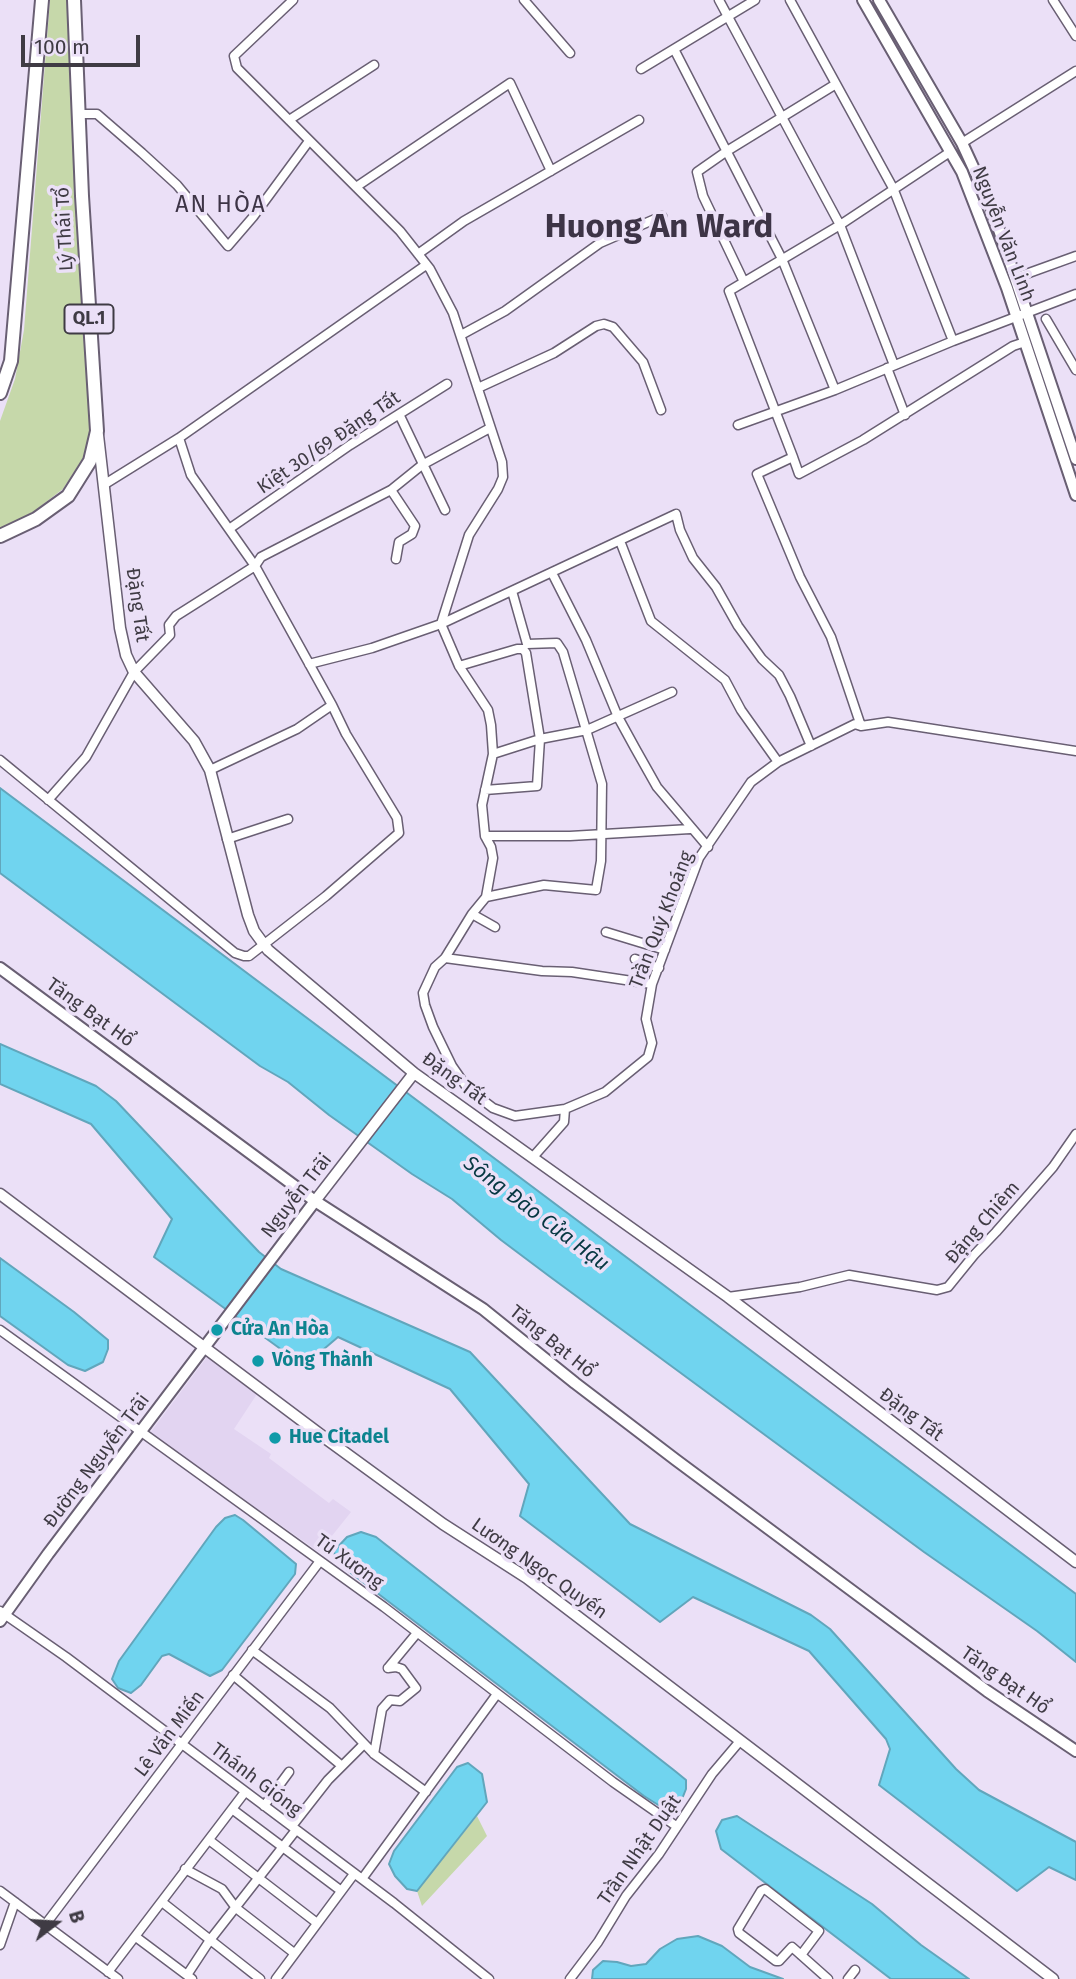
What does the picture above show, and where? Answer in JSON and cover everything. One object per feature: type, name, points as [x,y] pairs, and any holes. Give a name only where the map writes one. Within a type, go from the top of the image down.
[{"type":"main road","name":"Lý Thái Tổ","points":[[0,393],[11,361],[42,0]]},
{"type":"main road","name":"Lý Thái Tổ","points":[[0,536],[36,519],[68,496],[90,461],[97,431],[82,209],[74,0]]},
{"type":"main road","name":"Nguyễn Văn Linh","points":[[863,0],[962,172],[1022,316],[1076,459]]},
{"type":"main road","name":"Nguyễn Văn Linh","points":[[878,0],[962,144],[991,206],[1015,278],[1025,342],[1076,495]]},
{"type":"main road","points":[[905,74],[917,66]]},
{"type":"main road","name":"Tăng Bạt Hổ","points":[[0,968],[315,1201],[484,1309],[676,1460],[987,1691],[1076,1751]]},
{"type":"main road","name":"Nguyễn Trãi","points":[[223,1322],[315,1201]]},
{"type":"main road","name":"Đường Nguyễn Trãi","points":[[2,1616],[223,1322]]},
{"type":"street","points":[[293,0],[234,56],[237,68],[400,231],[426,264],[453,313],[502,462],[503,477],[469,535],[441,624],[458,666],[488,710],[491,725],[493,754],[482,805],[485,836],[493,859],[486,897],[544,885],[596,890],[601,861],[602,784],[563,652],[557,643],[517,649],[458,666]]},
{"type":"street","points":[[524,0],[570,53]]},
{"type":"street","points":[[719,0],[840,225],[891,367],[905,415]]},
{"type":"street","points":[[641,69],[755,0]]},
{"type":"street","points":[[790,0],[893,188],[953,341]]},
{"type":"street","points":[[1053,0],[1076,36]]},
{"type":"street","points":[[674,49],[782,259],[835,390]]},
{"type":"street","points":[[289,120],[374,65]]},
{"type":"street","points":[[962,144],[1076,71]]},
{"type":"street","points":[[356,187],[510,83],[551,171]]},
{"type":"street","points":[[744,282],[709,208],[697,176],[698,170],[836,84]]},
{"type":"street","points":[[79,114],[97,114],[142,153],[177,185],[228,246],[310,141]]},
{"type":"street","points":[[418,254],[464,221],[639,120]]},
{"type":"street","points":[[950,152],[840,225],[729,291],[799,474],[905,415],[1013,346],[1025,342]]},
{"type":"street","points":[[461,335],[505,311],[600,243],[662,216]]},
{"type":"street","points":[[1015,278],[1076,256]]},
{"type":"street","points":[[105,484],[178,438],[426,264]]},
{"type":"street","points":[[738,425],[835,390],[1076,294]]},
{"type":"street","points":[[1046,319],[1076,370]]},
{"type":"street","points":[[478,388],[564,348],[596,326],[604,324],[612,327],[643,362],[661,410]]},
{"type":"street","name":"Kiệt 30/69 Đặng Tất","points":[[229,529],[350,445],[447,384]]},
{"type":"street","points":[[399,414],[445,510]]},
{"type":"street","points":[[48,800],[86,757],[134,672],[170,635],[169,625],[176,616],[255,566],[261,557],[391,490],[422,465],[490,428]]},
{"type":"street","name":"Đặng Tất","points":[[97,431],[120,628],[126,654],[134,672],[194,741],[210,771],[248,915],[262,944],[414,1073],[728,1297],[1076,1562]]},
{"type":"street","points":[[0,760],[235,953],[249,956],[326,896],[399,833],[397,818],[346,734],[255,566],[191,475],[178,438]]},
{"type":"street","points":[[793,457],[757,474],[790,554],[831,637],[861,726]]},
{"type":"street","points":[[391,490],[415,526],[412,534],[399,542],[396,559]]},
{"type":"street","points":[[309,664],[372,648],[441,624],[676,514],[693,558],[716,587],[762,659],[779,675],[811,746]]},
{"type":"street","points":[[620,541],[651,621],[725,680],[741,710],[778,762]]},
{"type":"street","points":[[552,573],[586,640],[618,717],[657,787],[708,847]]},
{"type":"street","points":[[485,790],[537,786],[540,739],[527,649],[512,591]]},
{"type":"street","points":[[493,754],[540,739],[587,730],[672,692]]},
{"type":"street","points":[[210,771],[297,729],[332,705]]},
{"type":"street","name":"Trần Quý Khoáng","points":[[486,897],[435,967],[423,993],[433,1027],[452,1066],[468,1089],[493,1108],[515,1116],[565,1109],[605,1092],[648,1057],[652,1043],[646,1019],[652,984],[699,858],[751,782],[778,762],[855,724],[861,726],[887,722],[1076,751]]},
{"type":"street","points":[[228,839],[288,819]]},
{"type":"street","points":[[485,836],[690,829]]},
{"type":"street","points":[[472,914],[495,926]]},
{"type":"street","points":[[606,932],[665,950]]},
{"type":"street","points":[[444,958],[652,984]]},
{"type":"street","points":[[635,959],[659,968]]},
{"type":"street","name":"Nguyễn Trãi","points":[[315,1201],[414,1073]]},
{"type":"street","points":[[533,1157],[564,1122],[565,1109]]},
{"type":"street","name":"Đặng Chiêm","points":[[728,1297],[800,1287],[849,1275],[937,1290],[948,1287],[1053,1167],[1076,1134]]},
{"type":"street","name":"Lương Ngọc Quyến","points":[[0,1195],[443,1524],[527,1578],[1053,1979]]},
{"type":"street","name":"Tú Xương","points":[[0,1330],[384,1607],[676,1826]]},
{"type":"street","name":"Lê Văn Miến","points":[[45,1925],[320,1561]]},
{"type":"street","name":"Thánh Gióng","points":[[2,1616],[182,1744],[436,1935],[489,1979]]},
{"type":"street","points":[[374,1754],[382,1709],[390,1700],[400,1700],[416,1688],[402,1669],[388,1668],[416,1633]]},
{"type":"street","points":[[252,1650],[330,1708],[363,1745],[426,1792]]},
{"type":"street","points":[[233,1675],[342,1766]]},
{"type":"street","points":[[276,1979],[340,1890],[358,1877],[426,1792],[497,1694]]},
{"type":"street","name":"Trần Nhật Duật","points":[[570,1979],[717,1768],[740,1741]]},
{"type":"street","points":[[136,1937],[190,1977],[210,1940],[283,1846],[328,1780],[363,1745]]},
{"type":"street","points":[[264,1806],[289,1772]]},
{"type":"street","points":[[108,1972],[245,1792]]},
{"type":"street","points":[[232,1809],[340,1890]]},
{"type":"street","points":[[209,1840],[317,1923]]},
{"type":"street","points":[[186,1869],[222,1889],[236,1908],[294,1953]]},
{"type":"street","points":[[801,1955],[819,1931],[765,1889],[761,1891],[738,1929],[739,1933],[776,1961],[792,1947],[801,1955],[828,1979]]},
{"type":"street","points":[[0,1891],[118,1979]]},
{"type":"street","points":[[0,1945],[15,1902]]},
{"type":"street","points":[[162,1902],[260,1979]]},
{"type":"street","points":[[848,1979],[855,1970]]},
{"type":"shaded area","points":[[207,1357],[257,1394],[234,1429],[271,1454],[269,1458],[329,1503],[333,1499],[351,1512],[319,1552],[150,1433]]},
{"type":"green space","points":[[50,0],[68,0],[91,424],[85,455],[63,489],[33,512],[0,529],[0,421],[15,379],[24,330]]},
{"type":"green space","points":[[477,1816],[487,1836],[422,1906],[417,1891]]},
{"type":"water","name":"Sông Đào Cửa Hậu","points":[[0,788],[1076,1594],[1076,1662],[549,1276],[452,1199],[329,1115],[288,1082],[260,1066],[0,873]]},
{"type":"water","points":[[0,1044],[96,1086],[116,1101],[259,1252],[281,1269],[470,1352],[630,1524],[811,1615],[830,1629],[956,1769],[979,1790],[1076,1842],[1076,1880],[1049,1867],[1017,1891],[879,1785],[890,1749],[886,1739],[809,1651],[693,1597],[660,1622],[520,1516],[529,1484],[450,1389],[338,1337],[304,1366],[154,1257],[172,1219],[91,1124],[0,1084]]},
{"type":"water","points":[[0,1258],[108,1340],[103,1362],[85,1371],[68,1365],[0,1316]]},
{"type":"water","points":[[235,1515],[296,1564],[295,1574],[222,1670],[210,1676],[169,1654],[162,1656],[141,1685],[131,1693],[118,1688],[112,1679],[119,1661],[216,1527],[225,1518]]},
{"type":"water","points":[[361,1532],[376,1537],[686,1780],[682,1799],[672,1808],[663,1808],[644,1796],[347,1570],[335,1557],[334,1551],[347,1537]]},
{"type":"water","points":[[468,1763],[482,1774],[487,1802],[417,1891],[407,1889],[395,1876],[389,1864],[394,1851],[457,1767]]},
{"type":"water","points":[[737,1816],[872,1904],[921,1945],[969,1979],[891,1979],[721,1849],[716,1831],[722,1820]]},
{"type":"water","points":[[698,1936],[722,1946],[750,1967],[783,1979],[592,1979],[593,1970],[603,1961],[631,1966],[646,1964],[660,1949],[677,1939]]},
{"type":"place","name":"Cửa An Hòa","points":[[217,1330]]},
{"type":"place","name":"Vòng Thành","points":[[258,1361]]},
{"type":"place","name":"Hue Citadel","points":[[275,1438]]},
{"type":"district","name":"AN HÒA","points":[[221,206]]},
{"type":"district","name":"Huong An Ward","points":[[659,228]]}]
